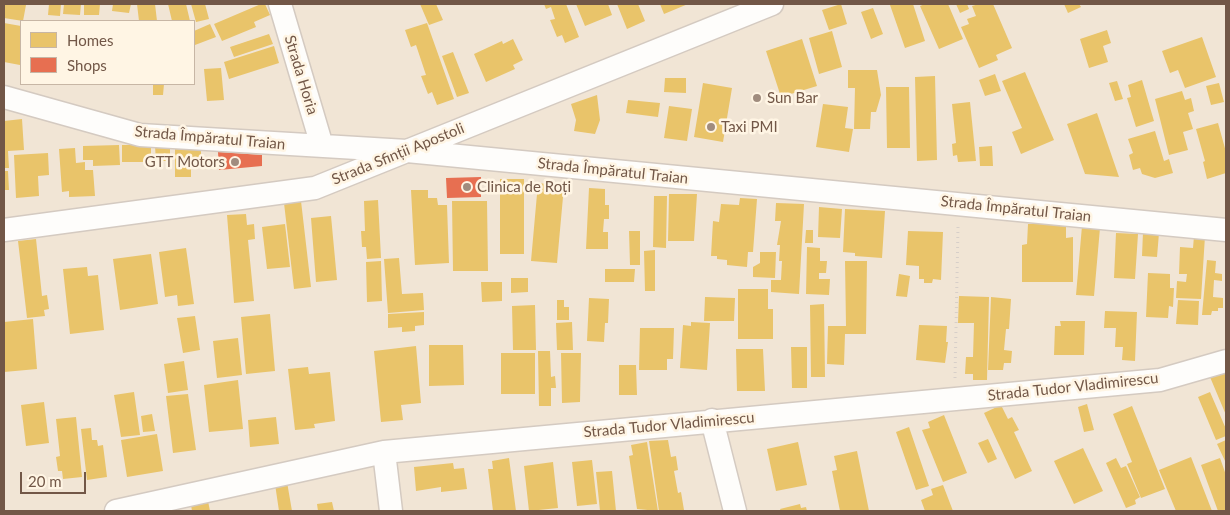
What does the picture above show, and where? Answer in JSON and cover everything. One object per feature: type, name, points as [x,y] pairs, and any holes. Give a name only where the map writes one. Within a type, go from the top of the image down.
[{"type":"street","name":"Strada Horia","points":[[280,4],[322,146]]},
{"type":"street","name":"Strada Sfinții Apostoli","points":[[4,230],[315,188],[772,4]]},
{"type":"street","name":"Strada Împăratul Traian","points":[[4,97],[140,135],[407,151],[1226,230]]},
{"type":"street","name":"Strada Tudor Vladimirescu","points":[[116,511],[384,452],[712,420],[1160,380],[1226,361]]},
{"type":"street","points":[[712,420],[735,511]]},
{"type":"street","points":[[384,452],[391,511]]},
{"type":"path","points":[[955,399],[959,204]]},
{"type":"shaded area","points":[[4,4],[1226,4],[1226,511],[4,511]]},
{"type":"building: Homes","points":[[4,4],[26,5],[23,20],[4,18]]},
{"type":"building: Homes","points":[[49,4],[61,4],[60,16],[48,15]]},
{"type":"building: Homes","points":[[64,4],[81,4],[80,15],[63,14]]},
{"type":"building: Homes","points":[[84,4],[100,4],[99,15],[84,15]]},
{"type":"building: Homes","points":[[113,4],[131,4],[129,13],[112,11]]},
{"type":"building: Homes","points":[[137,4],[155,4],[157,20],[139,20]]},
{"type":"building: Homes","points":[[168,4],[186,4],[190,20],[172,20]]},
{"type":"building: Homes","points":[[191,4],[205,4],[209,19],[196,22]]},
{"type":"building: Homes","points":[[265,4],[270,15],[254,22],[256,27],[222,41],[214,24]]},
{"type":"building: Homes","points":[[420,4],[436,4],[443,20],[429,25]]},
{"type":"building: Homes","points":[[544,4],[566,4],[579,37],[565,43],[562,35],[557,37],[550,20],[555,19],[551,7],[546,9]]},
{"type":"building: Homes","points":[[576,4],[608,4],[612,15],[585,26]]},
{"type":"building: Homes","points":[[617,4],[638,4],[645,21],[627,29]]},
{"type":"building: Homes","points":[[660,4],[688,4],[664,14]]},
{"type":"building: Homes","points":[[841,4],[847,24],[829,30],[822,10]]},
{"type":"building: Homes","points":[[913,4],[925,41],[905,48],[890,5]]},
{"type":"building: Homes","points":[[925,4],[948,4],[963,39],[939,49],[920,6]]},
{"type":"building: Homes","points":[[956,4],[967,4],[969,9],[960,13]]},
{"type":"building: Homes","points":[[993,4],[1012,48],[996,55],[998,60],[979,68],[961,27],[969,24],[967,19],[976,16],[972,6]]},
{"type":"building: Homes","points":[[1064,4],[1079,4],[1081,7],[1068,13]]},
{"type":"building: Homes","points":[[873,8],[883,34],[871,39],[861,12]]},
{"type":"building: Homes","points":[[4,23],[20,26],[20,65],[4,62]]},
{"type":"building: Homes","points":[[427,23],[454,99],[437,105],[432,92],[428,94],[421,76],[426,75],[416,45],[411,47],[405,30]]},
{"type":"building: Homes","points":[[210,24],[216,37],[195,45],[195,31]]},
{"type":"building: Homes","points":[[1107,30],[1111,43],[1103,46],[1108,62],[1089,68],[1080,39]]},
{"type":"building: Homes","points":[[832,31],[842,67],[819,74],[809,38]]},
{"type":"building: Homes","points":[[269,34],[273,44],[234,57],[230,47]]},
{"type":"building: Homes","points":[[1202,37],[1216,77],[1185,88],[1178,70],[1170,73],[1162,51]]},
{"type":"building: Homes","points":[[513,39],[523,60],[513,65],[515,69],[486,82],[474,54],[502,41],[503,44]]},
{"type":"building: Homes","points":[[802,39],[817,86],[781,97],[766,51]]},
{"type":"building: Homes","points":[[274,46],[279,63],[229,79],[224,62]]},
{"type":"building: Homes","points":[[453,52],[469,93],[457,97],[442,56]]},
{"type":"building: Homes","points":[[221,68],[224,100],[207,101],[204,69]]},
{"type":"building: Homes","points":[[848,70],[877,70],[881,95],[876,112],[871,112],[870,129],[854,129],[855,88],[848,88]]},
{"type":"building: Homes","points":[[1025,72],[1054,140],[1021,154],[1012,132],[1022,128],[1002,81]]},
{"type":"building: Homes","points":[[995,74],[1001,91],[985,96],[979,80]]},
{"type":"building: Homes","points":[[935,76],[937,160],[917,161],[915,77]]},
{"type":"building: Homes","points":[[665,78],[686,78],[686,93],[664,92]]},
{"type":"building: Homes","points":[[1142,80],[1154,121],[1136,127],[1127,98],[1131,97],[1128,85]]},
{"type":"building: Homes","points":[[1117,81],[1123,99],[1115,101],[1109,83]]},
{"type":"building: Homes","points":[[703,83],[732,88],[723,142],[694,137]]},
{"type":"building: Homes","points":[[1219,83],[1224,102],[1211,105],[1206,86]]},
{"type":"building: Homes","points":[[153,85],[164,85],[163,95],[153,95]]},
{"type":"building: Homes","points":[[886,87],[909,87],[910,148],[887,148]]},
{"type":"building: Homes","points":[[1182,91],[1185,100],[1191,98],[1194,111],[1188,113],[1193,129],[1183,132],[1188,150],[1169,155],[1155,99]]},
{"type":"building: Homes","points":[[597,95],[600,120],[595,134],[574,131],[576,120],[571,104]]},
{"type":"building: Homes","points":[[628,100],[660,103],[658,117],[626,113]]},
{"type":"building: Homes","points":[[970,102],[976,161],[958,162],[957,155],[953,156],[952,144],[956,143],[952,104]]},
{"type":"building: Homes","points":[[823,104],[848,107],[845,128],[853,129],[849,152],[816,147]]},
{"type":"building: Homes","points":[[669,106],[692,109],[687,141],[664,138]]},
{"type":"building: Homes","points":[[1097,113],[1119,177],[1085,174],[1067,124]]},
{"type":"building: Homes","points":[[22,119],[24,150],[8,151],[9,168],[4,168],[4,121]]},
{"type":"building: Homes","points":[[1218,123],[1226,152],[1226,173],[1207,179],[1203,162],[1205,161],[1196,129]]},
{"type":"building: Homes","points":[[1155,131],[1164,161],[1169,159],[1173,173],[1155,178],[1142,174],[1140,168],[1133,170],[1129,155],[1133,153],[1128,139]]},
{"type":"building: Homes","points":[[119,145],[120,165],[93,166],[93,160],[83,160],[83,146]]},
{"type":"building: Homes","points":[[122,145],[151,145],[151,162],[122,162]]},
{"type":"building: Homes","points":[[155,146],[170,146],[170,161],[156,161]]},
{"type":"building: Homes","points":[[992,146],[993,166],[980,166],[979,147]]},
{"type":"building: Homes","points":[[75,148],[76,163],[85,162],[85,170],[93,170],[95,196],[69,197],[69,191],[62,192],[59,149]]},
{"type":"building: Homes","points":[[175,149],[201,150],[201,165],[191,165],[191,177],[175,177]]},
{"type":"building: Homes","points":[[48,153],[49,175],[38,176],[39,196],[16,198],[14,155]]},
{"type":"building: Homes","points":[[4,171],[8,171],[9,190],[4,190]]},
{"type":"building: Homes","points":[[500,179],[524,179],[524,254],[500,254]]},
{"type":"building: Homes","points":[[538,183],[564,186],[557,263],[531,261]]},
{"type":"building: Homes","points":[[589,188],[605,189],[605,205],[609,205],[609,219],[604,219],[603,232],[608,232],[608,249],[586,249]]},
{"type":"building: Homes","points":[[411,190],[428,190],[428,198],[437,198],[438,205],[447,205],[449,263],[415,265]]},
{"type":"building: Homes","points":[[669,194],[697,194],[694,241],[668,241]]},
{"type":"building: Homes","points":[[654,196],[667,196],[666,248],[653,247]]},
{"type":"building: Homes","points":[[740,198],[757,199],[753,252],[748,252],[747,267],[727,265],[727,260],[711,256],[713,221],[719,222],[721,204],[739,205]]},
{"type":"building: Homes","points":[[378,200],[381,258],[367,259],[366,247],[362,247],[361,231],[365,231],[364,201]]},
{"type":"building: Homes","points":[[301,201],[311,287],[294,289],[284,203]]},
{"type":"building: Homes","points":[[452,201],[487,201],[488,271],[453,271]]},
{"type":"building: Homes","points":[[776,203],[804,204],[799,294],[771,292],[771,280],[781,280],[782,261],[779,261],[780,245],[777,245],[781,221],[775,221]]},
{"type":"building: Homes","points":[[819,207],[842,209],[840,238],[818,237]]},
{"type":"building: Homes","points":[[845,209],[885,211],[882,258],[855,256],[855,253],[843,252]]},
{"type":"building: Homes","points":[[246,214],[247,225],[254,224],[255,239],[248,240],[254,301],[234,303],[227,215]]},
{"type":"building: Homes","points":[[331,216],[337,280],[316,282],[311,218]]},
{"type":"building: Homes","points":[[285,224],[290,267],[267,269],[262,227]]},
{"type":"building: Homes","points":[[1028,224],[1066,224],[1066,238],[1073,237],[1073,282],[1022,282],[1022,245],[1027,244]]},
{"type":"building: Homes","points":[[1082,226],[1100,228],[1094,296],[1076,295]]},
{"type":"building: Homes","points":[[806,230],[813,230],[813,243],[805,243]]},
{"type":"building: Homes","points":[[629,231],[640,231],[640,265],[630,265]]},
{"type":"building: Homes","points":[[908,231],[943,232],[941,280],[933,279],[932,283],[924,283],[924,279],[919,279],[919,266],[906,265]]},
{"type":"building: Homes","points":[[1143,232],[1159,233],[1157,257],[1142,256]]},
{"type":"building: Homes","points":[[1116,233],[1138,234],[1135,279],[1114,278]]},
{"type":"building: Homes","points":[[1194,236],[1205,236],[1201,299],[1176,298],[1177,281],[1186,282],[1187,274],[1179,274],[1180,247],[1193,248]]},
{"type":"building: Homes","points":[[36,239],[42,296],[47,295],[49,309],[44,310],[45,316],[27,318],[18,241]]},
{"type":"building: Homes","points":[[807,247],[820,248],[820,261],[827,261],[826,273],[819,273],[819,279],[830,279],[829,295],[806,294]]},
{"type":"building: Homes","points":[[186,248],[194,304],[178,306],[177,295],[165,297],[159,252]]},
{"type":"building: Homes","points":[[655,250],[655,291],[645,291],[644,251]]},
{"type":"building: Homes","points":[[760,252],[776,252],[775,278],[753,277],[753,267],[760,263]]},
{"type":"building: Homes","points":[[151,254],[158,304],[120,310],[113,259]]},
{"type":"building: Homes","points":[[399,258],[402,294],[423,293],[424,310],[388,313],[384,259]]},
{"type":"building: Homes","points":[[1207,260],[1216,261],[1215,273],[1222,274],[1222,281],[1214,280],[1213,297],[1223,298],[1223,308],[1218,308],[1218,311],[1212,311],[1211,315],[1202,315]]},
{"type":"building: Homes","points":[[381,261],[382,301],[367,302],[366,262]]},
{"type":"building: Homes","points":[[845,261],[867,261],[866,334],[845,334],[844,365],[827,364],[828,326],[846,326]]},
{"type":"building: Homes","points":[[87,267],[88,276],[98,275],[104,330],[70,334],[63,269]]},
{"type":"building: Homes","points":[[605,269],[635,269],[634,282],[605,282]]},
{"type":"building: Homes","points":[[1148,273],[1170,274],[1170,288],[1174,288],[1173,307],[1169,306],[1168,318],[1146,317]]},
{"type":"building: Homes","points":[[899,274],[910,276],[907,297],[896,296]]},
{"type":"building: Homes","points":[[511,278],[528,278],[528,292],[511,293]]},
{"type":"building: Homes","points":[[481,282],[502,282],[502,301],[482,302]]},
{"type":"building: Homes","points":[[738,289],[768,289],[768,309],[773,309],[773,339],[738,339]]},
{"type":"building: Homes","points":[[959,296],[989,297],[987,380],[973,380],[973,374],[965,374],[966,357],[973,357],[974,323],[958,323]]},
{"type":"building: Homes","points":[[705,297],[735,298],[734,321],[704,321]]},
{"type":"building: Homes","points":[[991,297],[1011,299],[1009,329],[1006,329],[1004,350],[1012,351],[1011,363],[1004,363],[1003,370],[988,370]]},
{"type":"building: Homes","points":[[589,298],[609,299],[608,323],[605,323],[604,342],[587,341]]},
{"type":"building: Homes","points":[[557,300],[564,300],[564,307],[569,307],[569,320],[557,320]]},
{"type":"building: Homes","points":[[1178,300],[1199,301],[1198,325],[1176,324]]},
{"type":"building: Homes","points":[[824,304],[825,377],[811,377],[810,305]]},
{"type":"building: Homes","points":[[535,305],[536,350],[513,350],[512,306]]},
{"type":"building: Homes","points":[[1105,311],[1137,312],[1135,361],[1122,360],[1123,347],[1115,347],[1116,328],[1104,328]]},
{"type":"building: Homes","points":[[424,312],[424,325],[415,326],[415,331],[402,332],[402,327],[388,328],[388,314]]},
{"type":"building: Homes","points":[[270,314],[275,371],[246,374],[241,317]]},
{"type":"building: Homes","points":[[195,316],[200,350],[183,353],[177,318]]},
{"type":"building: Homes","points":[[33,319],[37,369],[4,372],[4,322]]},
{"type":"building: Homes","points":[[1060,321],[1085,321],[1084,355],[1054,355],[1055,326],[1061,326]]},
{"type":"building: Homes","points":[[572,322],[573,350],[557,350],[556,323]]},
{"type":"building: Homes","points":[[691,322],[710,323],[707,370],[680,368],[683,325],[691,326]]},
{"type":"building: Homes","points":[[919,325],[947,326],[946,342],[948,342],[945,363],[916,360]]},
{"type":"building: Homes","points":[[640,328],[674,328],[673,359],[667,359],[667,370],[639,370]]},
{"type":"building: Homes","points":[[238,338],[242,375],[217,378],[213,341]]},
{"type":"building: Homes","points":[[429,345],[463,345],[464,385],[429,386]]},
{"type":"building: Homes","points":[[416,346],[421,403],[401,405],[403,420],[381,422],[374,351]]},
{"type":"building: Homes","points":[[791,347],[807,347],[807,388],[792,388]]},
{"type":"building: Homes","points":[[736,349],[763,349],[765,391],[737,391]]},
{"type":"building: Homes","points":[[538,351],[550,351],[551,377],[555,376],[556,388],[551,388],[551,406],[539,406]]},
{"type":"building: Homes","points":[[501,353],[535,353],[535,394],[501,394]]},
{"type":"building: Homes","points":[[561,353],[581,353],[580,402],[562,403]]},
{"type":"building: Homes","points":[[184,361],[188,390],[168,393],[164,364]]},
{"type":"building: Homes","points":[[619,365],[636,365],[637,395],[619,395]]},
{"type":"building: Homes","points":[[308,367],[309,374],[330,372],[335,421],[314,424],[315,428],[295,430],[288,369]]},
{"type":"building: Homes","points":[[1226,370],[1226,415],[1210,377]]},
{"type":"building: Homes","points":[[238,380],[243,429],[209,432],[204,385]]},
{"type":"building: Homes","points":[[134,392],[140,435],[121,437],[114,395]]},
{"type":"building: Homes","points":[[1210,392],[1226,429],[1226,436],[1216,440],[1198,397]]},
{"type":"building: Homes","points":[[188,394],[196,450],[173,453],[166,396]]},
{"type":"building: Homes","points":[[44,402],[49,443],[26,446],[21,405]]},
{"type":"building: Homes","points":[[1087,404],[1094,430],[1084,432],[1078,407]]},
{"type":"building: Homes","points":[[1001,405],[1008,419],[1012,417],[1019,430],[1014,432],[1032,471],[1015,479],[984,413]]},
{"type":"building: Homes","points":[[1132,406],[1165,489],[1141,498],[1127,464],[1132,462],[1113,414]]},
{"type":"building: Homes","points":[[152,414],[155,431],[143,432],[141,416]]},
{"type":"building: Homes","points":[[944,415],[967,473],[943,482],[922,430],[930,428],[928,422]]},
{"type":"building: Homes","points":[[76,417],[82,477],[63,479],[62,471],[58,471],[56,457],[60,456],[56,419]]},
{"type":"building: Homes","points":[[276,417],[279,444],[250,447],[248,420]]},
{"type":"building: Homes","points":[[909,427],[929,486],[916,490],[896,432]]},
{"type":"building: Homes","points":[[91,428],[92,440],[97,440],[98,446],[103,445],[107,477],[87,480],[81,429]]},
{"type":"building: Homes","points":[[157,434],[163,471],[127,477],[121,440]]},
{"type":"building: Homes","points":[[988,439],[997,459],[988,463],[978,443]]},
{"type":"building: Homes","points":[[668,440],[671,457],[676,456],[678,470],[674,471],[678,493],[681,492],[684,510],[680,511],[659,511],[649,441]]},
{"type":"building: Homes","points":[[1226,440],[1226,463],[1217,444]]},
{"type":"building: Homes","points":[[647,442],[658,511],[637,509],[629,456],[633,455],[631,445]]},
{"type":"building: Homes","points":[[798,442],[807,485],[776,491],[767,449]]},
{"type":"building: Homes","points":[[1083,448],[1103,491],[1074,504],[1054,461]]},
{"type":"building: Homes","points":[[857,451],[869,511],[840,511],[832,471],[837,470],[834,456]]},
{"type":"building: Homes","points":[[1191,457],[1212,511],[1176,511],[1159,470]]},
{"type":"building: Homes","points":[[509,458],[516,511],[493,511],[488,469],[493,469],[492,461]]},
{"type":"building: Homes","points":[[1116,458],[1121,468],[1126,466],[1140,497],[1135,500],[1136,504],[1126,508],[1106,463]]},
{"type":"building: Homes","points":[[1220,458],[1226,475],[1226,511],[1218,511],[1201,465]]},
{"type":"building: Homes","points":[[592,460],[597,504],[577,506],[572,462]]},
{"type":"building: Homes","points":[[553,462],[558,508],[529,511],[524,466]]},
{"type":"building: Homes","points":[[453,463],[454,469],[464,468],[467,489],[441,492],[441,487],[416,491],[414,467]]},
{"type":"building: Homes","points":[[612,471],[616,511],[600,511],[596,472]]},
{"type":"building: Homes","points":[[287,482],[292,511],[279,511],[275,484]]},
{"type":"building: Homes","points":[[943,485],[953,511],[925,511],[921,500],[933,495],[931,489]]},
{"type":"building: Homes","points":[[208,501],[210,511],[192,511],[191,505]]},
{"type":"building: Homes","points":[[332,502],[334,511],[318,511],[317,504]]},
{"type":"building: Homes","points":[[800,504],[801,508],[806,507],[807,511],[781,511],[780,509]]},
{"type":"building: Shops","points":[[218,152],[262,155],[262,166],[219,170]]},
{"type":"building: Shops","points":[[481,177],[481,197],[447,198],[446,178]]},
{"type":"place","name":"Sun Bar","points":[[757,98]]},
{"type":"place","name":"Taxi PMI","points":[[711,127]]},
{"type":"place","name":"GTT Motors","points":[[235,162]]},
{"type":"place","name":"Clinica de Roți","points":[[467,187]]}]
